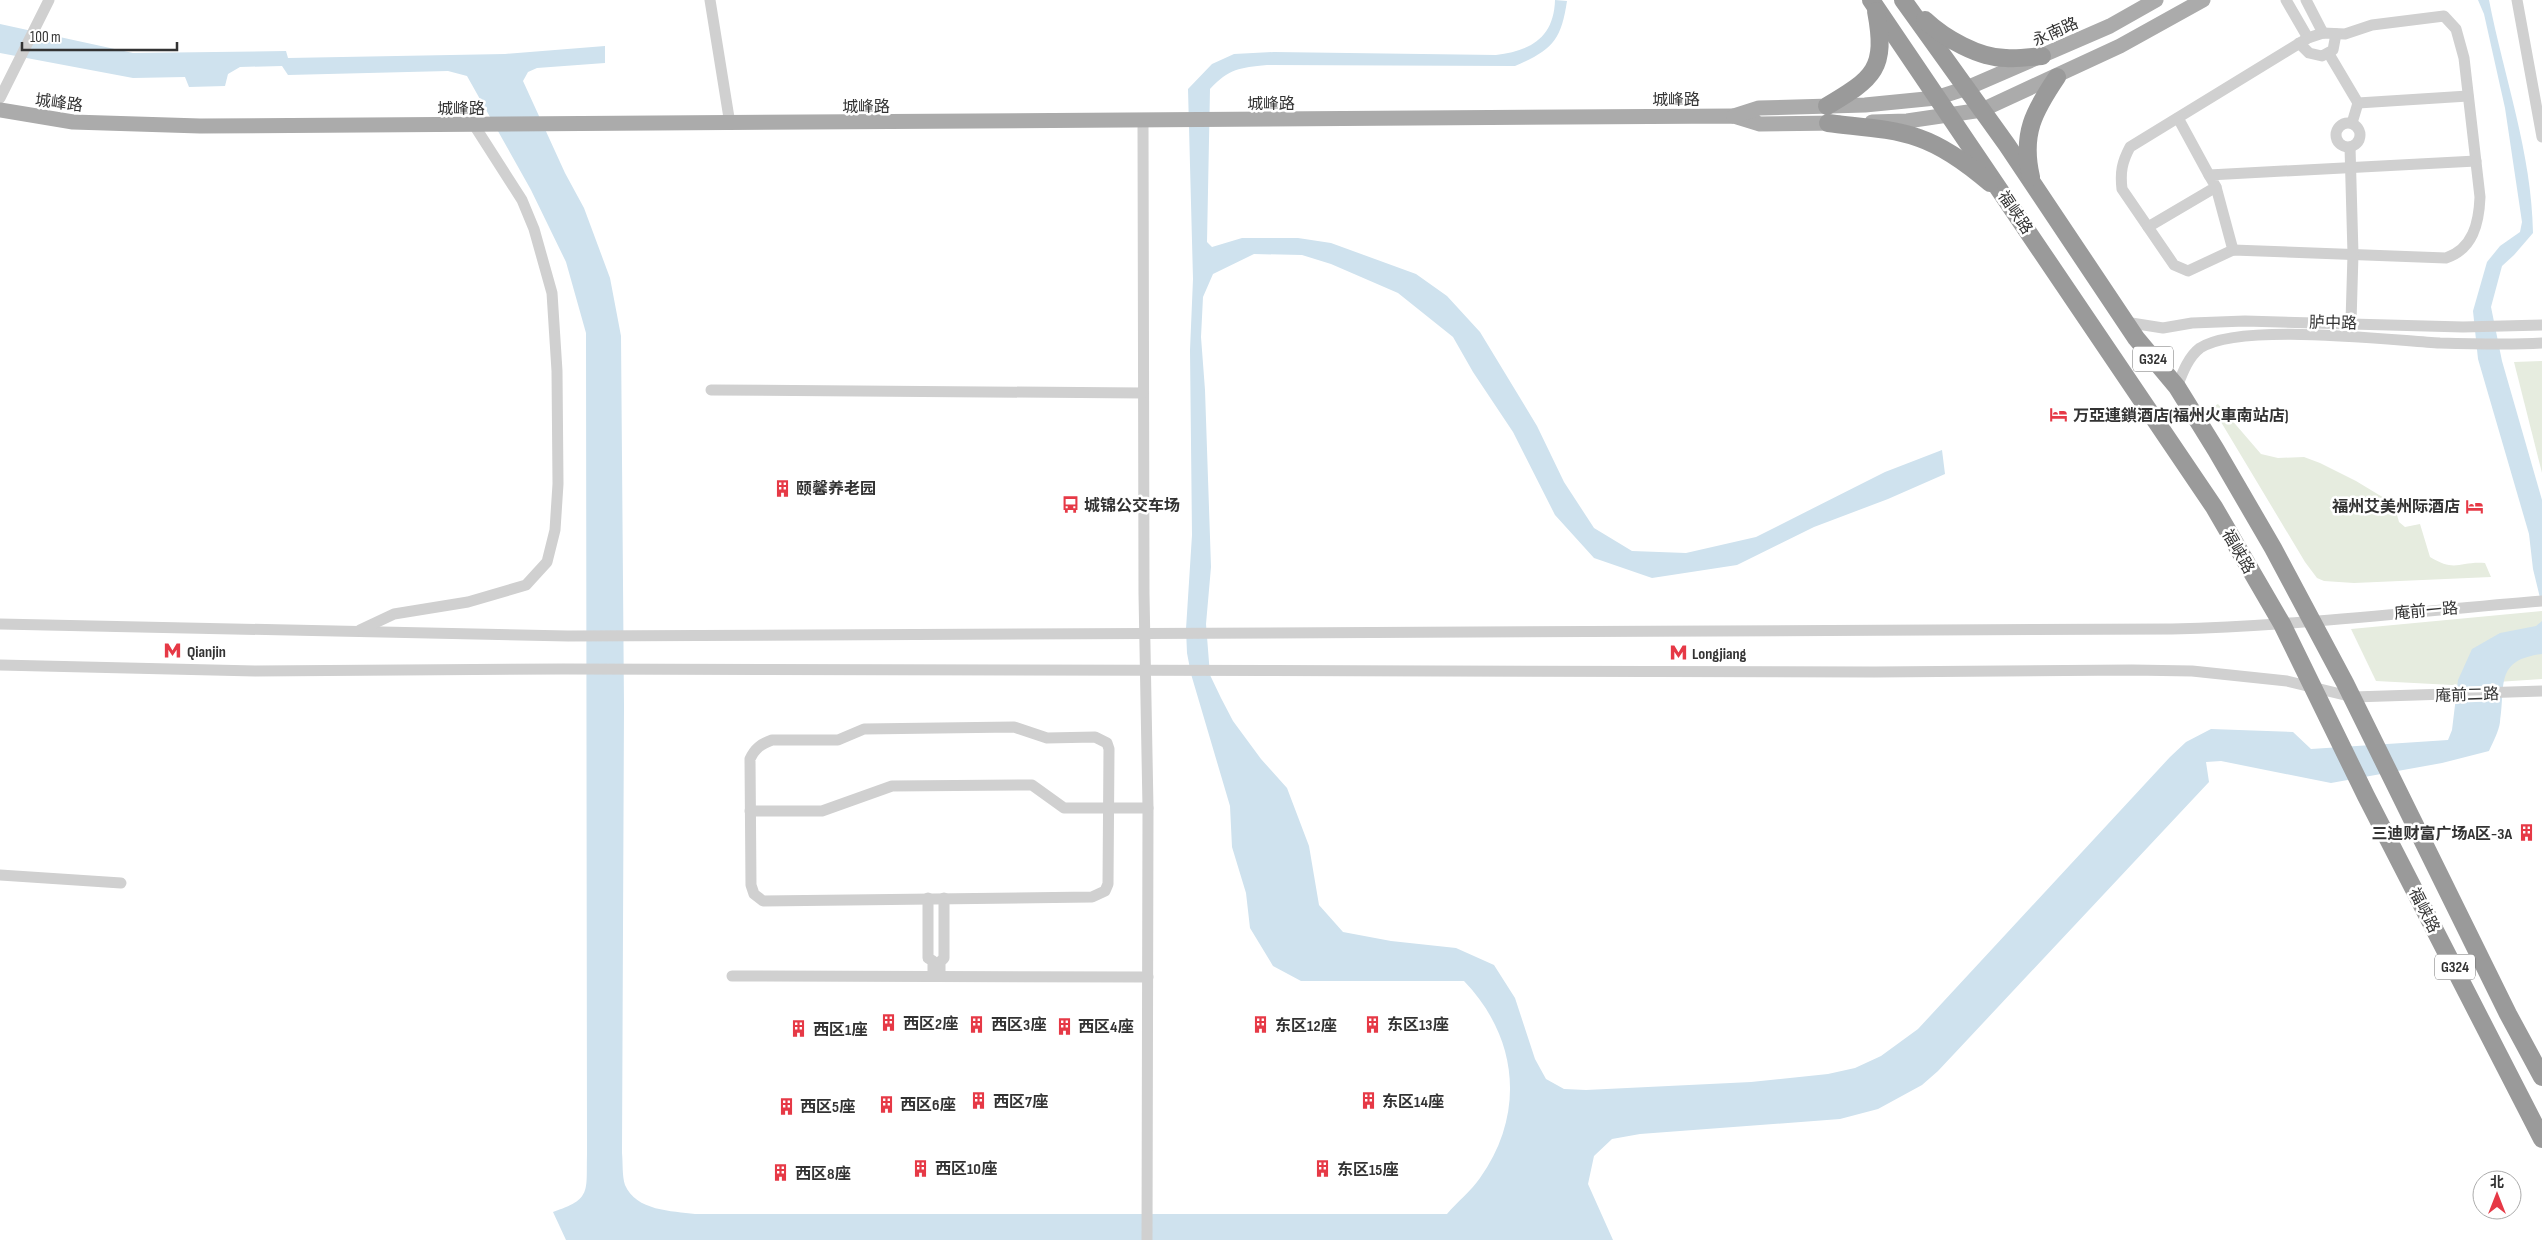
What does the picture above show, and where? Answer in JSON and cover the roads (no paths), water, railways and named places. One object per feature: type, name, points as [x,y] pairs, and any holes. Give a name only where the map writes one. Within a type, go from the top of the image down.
[{"type":"highway","points":[[1904,0],[1937,30],[1985,54],[2005,58],[2042,56]]},
{"type":"highway","name":"福峡路","points":[[1904,0],[1967,88],[2125,322],[2177,387],[2273,548],[2353,697],[2508,1014],[2542,1077]]},
{"type":"highway","points":[[1828,115],[1871,76],[1877,64],[1881,47],[1873,3]]},
{"type":"highway","name":"福峡路","points":[[1873,3],[1936,98],[1950,115],[2006,196],[2214,507],[2282,624],[2314,686],[2366,796],[2542,1139]]},
{"type":"highway","points":[[2032,184],[2027,161],[2029,126],[2039,105],[2057,77]]},
{"type":"highway","points":[[1828,115],[1919,138],[1951,153],[2006,196]]},
{"type":"highway","points":[[2024,223],[2048,208]]},
{"type":"main road","name":"永南路","points":[[1967,88],[2110,26],[2156,0]]},
{"type":"main road","name":"城峰路","points":[[0,110],[91,123],[200,126],[1143,122],[1734,116],[1759,108],[1828,115],[1866,123],[1907,121],[1982,110],[2057,77],[2120,46],[2203,0]]},
{"type":"main road","name":"城峰路","points":[[1828,115],[1865,105],[1936,98],[1967,88]]},
{"type":"main road","points":[[1865,105],[1866,123]]},
{"type":"street","points":[[0,98],[49,0]]},
{"type":"street","points":[[710,0],[730,124]]},
{"type":"street","points":[[2286,0],[2303,41],[2304,50],[2315,56],[2328,54],[2335,45],[2336,34]]},
{"type":"street","points":[[2306,0],[2323,33]]},
{"type":"street","points":[[2518,0],[2538,95],[2542,136]]},
{"type":"street","points":[[2444,16],[2456,29],[2460,38],[2480,197],[2480,218],[2474,233],[2457,254],[2446,258],[2233,250],[2188,271],[2174,265],[2122,189],[2120,175],[2123,161],[2130,148],[2303,41],[2323,33],[2356,32],[2372,25],[2444,16]]},
{"type":"street","points":[[2328,54],[2358,103],[2352,123]]},
{"type":"street","points":[[2358,103],[2468,96]]},
{"type":"street","points":[[2178,118],[2216,187],[2233,250]]},
{"type":"street","points":[[1143,122],[1145,670],[1148,808],[1147,1240]]},
{"type":"street","points":[[2344,123],[2352,123],[2358,128],[2360,136],[2357,143],[2350,147],[2339,143],[2336,132],[2344,123]]},
{"type":"street","points":[[357,631],[394,614],[468,602],[526,585],[546,562],[555,530],[558,484],[556,371],[552,293],[534,230],[522,200],[480,125]]},
{"type":"street","points":[[2350,147],[2353,254],[2351,322]]},
{"type":"street","points":[[2210,175],[2476,161]]},
{"type":"street","points":[[2148,227],[2216,187]]},
{"type":"street","name":"胪中路","points":[[2125,322],[2163,328],[2227,321],[2351,322],[2463,327],[2542,325]]},
{"type":"street","name":"胪中路","points":[[2177,387],[2187,364],[2198,349],[2227,337],[2285,334],[2472,344],[2542,343]]},
{"type":"street","points":[[711,390],[1143,392]]},
{"type":"street","name":"庵前一路","points":[[0,624],[568,636],[648,634],[1212,632],[1350,634],[2172,629],[2282,624],[2542,601]]},
{"type":"street","name":"庵前二路","points":[[0,665],[255,671],[1214,669],[1865,672],[2140,670],[2192,671],[2287,681],[2314,686],[2353,697],[2542,691]]},
{"type":"street","points":[[1014,727],[1047,738],[1102,739],[1108,749],[1108,808],[1108,884],[1105,891],[1092,897],[763,901],[754,894],[751,885],[750,759],[754,750],[763,743],[772,740],[838,740],[864,729],[1014,727]]},
{"type":"street","points":[[750,812],[822,811],[892,786],[1032,786],[1064,808],[1148,808]]},
{"type":"street","points":[[0,875],[121,884]]},
{"type":"street","points":[[928,898],[928,958],[933,961],[937,976]]},
{"type":"street","points":[[937,976],[940,962],[944,958],[944,898]]},
{"type":"street","points":[[732,976],[1148,977]]},
{"type":"water","points":[[1555,0],[1567,1],[1565,15],[1558,35],[1538,55],[1515,66],[1267,65],[1242,68],[1223,77],[1210,89],[1207,242],[1212,247],[1242,238],[1298,238],[1331,243],[1416,274],[1447,296],[1480,332],[1537,426],[1564,482],[1594,528],[1632,551],[1686,553],[1756,537],[1885,472],[1942,450],[1945,474],[1888,499],[1814,527],[1737,565],[1652,578],[1594,558],[1555,515],[1513,432],[1473,372],[1453,337],[1398,293],[1331,264],[1302,255],[1254,254],[1213,274],[1203,297],[1201,337],[1205,390],[1211,567],[1206,624],[1210,675],[1233,721],[1261,759],[1287,788],[1309,846],[1319,905],[1343,932],[1391,941],[1456,948],[1494,965],[1515,998],[1535,1059],[1546,1079],[1564,1089],[1586,1090],[1751,1082],[1828,1074],[1855,1068],[1881,1056],[1918,1029],[2170,757],[2186,742],[2211,729],[2293,732],[2311,749],[2448,740],[2452,730],[2458,680],[2472,649],[2500,633],[2536,626],[2542,621],[2542,654],[2527,657],[2516,662],[2509,668],[2505,676],[2499,725],[2489,751],[2442,763],[2331,783],[2221,761],[2206,762],[2209,782],[1938,1071],[1922,1085],[1878,1109],[1840,1119],[1640,1134],[1612,1139],[1594,1156],[1588,1184],[1613,1240],[566,1240],[553,1212],[575,1203],[581,1198],[586,1186],[587,1154],[586,333],[566,262],[531,190],[467,76],[448,71],[288,75],[282,66],[240,67],[228,74],[225,86],[189,87],[185,77],[133,78],[0,53],[0,24],[133,53],[286,51],[288,58],[505,54],[605,46],[605,63],[537,68],[528,72],[523,81],[565,173],[584,208],[610,278],[621,336],[624,707],[622,1153],[625,1185],[630,1194],[637,1200],[656,1208],[695,1214],[1447,1214],[1480,1178],[1495,1153],[1504,1128],[1509,1102],[1510,1076],[1505,1051],[1496,1026],[1482,1003],[1464,981],[1301,981],[1273,966],[1250,928],[1246,893],[1232,847],[1230,806],[1191,674],[1187,653],[1186,629],[1192,535],[1190,350],[1193,279],[1188,89],[1212,64],[1234,54],[1274,52],[1496,55],[1508,53],[1529,46],[1545,33],[1554,13]]},
{"type":"water","points":[[2478,0],[2489,0],[2528,174],[2533,233],[2502,266],[2491,307],[2502,361],[2542,500],[2542,606],[2533,569],[2529,534],[2478,359],[2473,311],[2487,262],[2500,246],[2520,232],[2522,222],[2505,108],[2484,14]]},
{"type":"place","name":"万亞連鎖酒店(福州火車南站店)","points":[[2059,415]]},
{"type":"place","name":"颐馨养老园","points":[[782,488]]},
{"type":"place","name":"城锦公交车场","points":[[1070,505]]},
{"type":"place","name":"福州艾美州际酒店","points":[[2474,506]]},
{"type":"place","name":"Qianjin","points":[[173,651]]},
{"type":"place","name":"Longjiang","points":[[1678,653]]},
{"type":"place","name":"三迪财富广场A区-3A","points":[[2526,833]]},
{"type":"place","name":"西区2座","points":[[889,1023]]},
{"type":"place","name":"西区3座","points":[[977,1024]]},
{"type":"place","name":"东区13座","points":[[1373,1024]]},
{"type":"place","name":"东区12座","points":[[1261,1025]]},
{"type":"place","name":"西区4座","points":[[1064,1026]]},
{"type":"place","name":"西区1座","points":[[799,1029]]},
{"type":"place","name":"西区7座","points":[[979,1101]]},
{"type":"place","name":"东区14座","points":[[1368,1101]]},
{"type":"place","name":"西区6座","points":[[886,1104]]},
{"type":"place","name":"西区5座","points":[[786,1106]]},
{"type":"place","name":"西区10座","points":[[921,1168]]},
{"type":"place","name":"东区15座","points":[[1323,1169]]},
{"type":"place","name":"西区8座","points":[[781,1173]]}]
